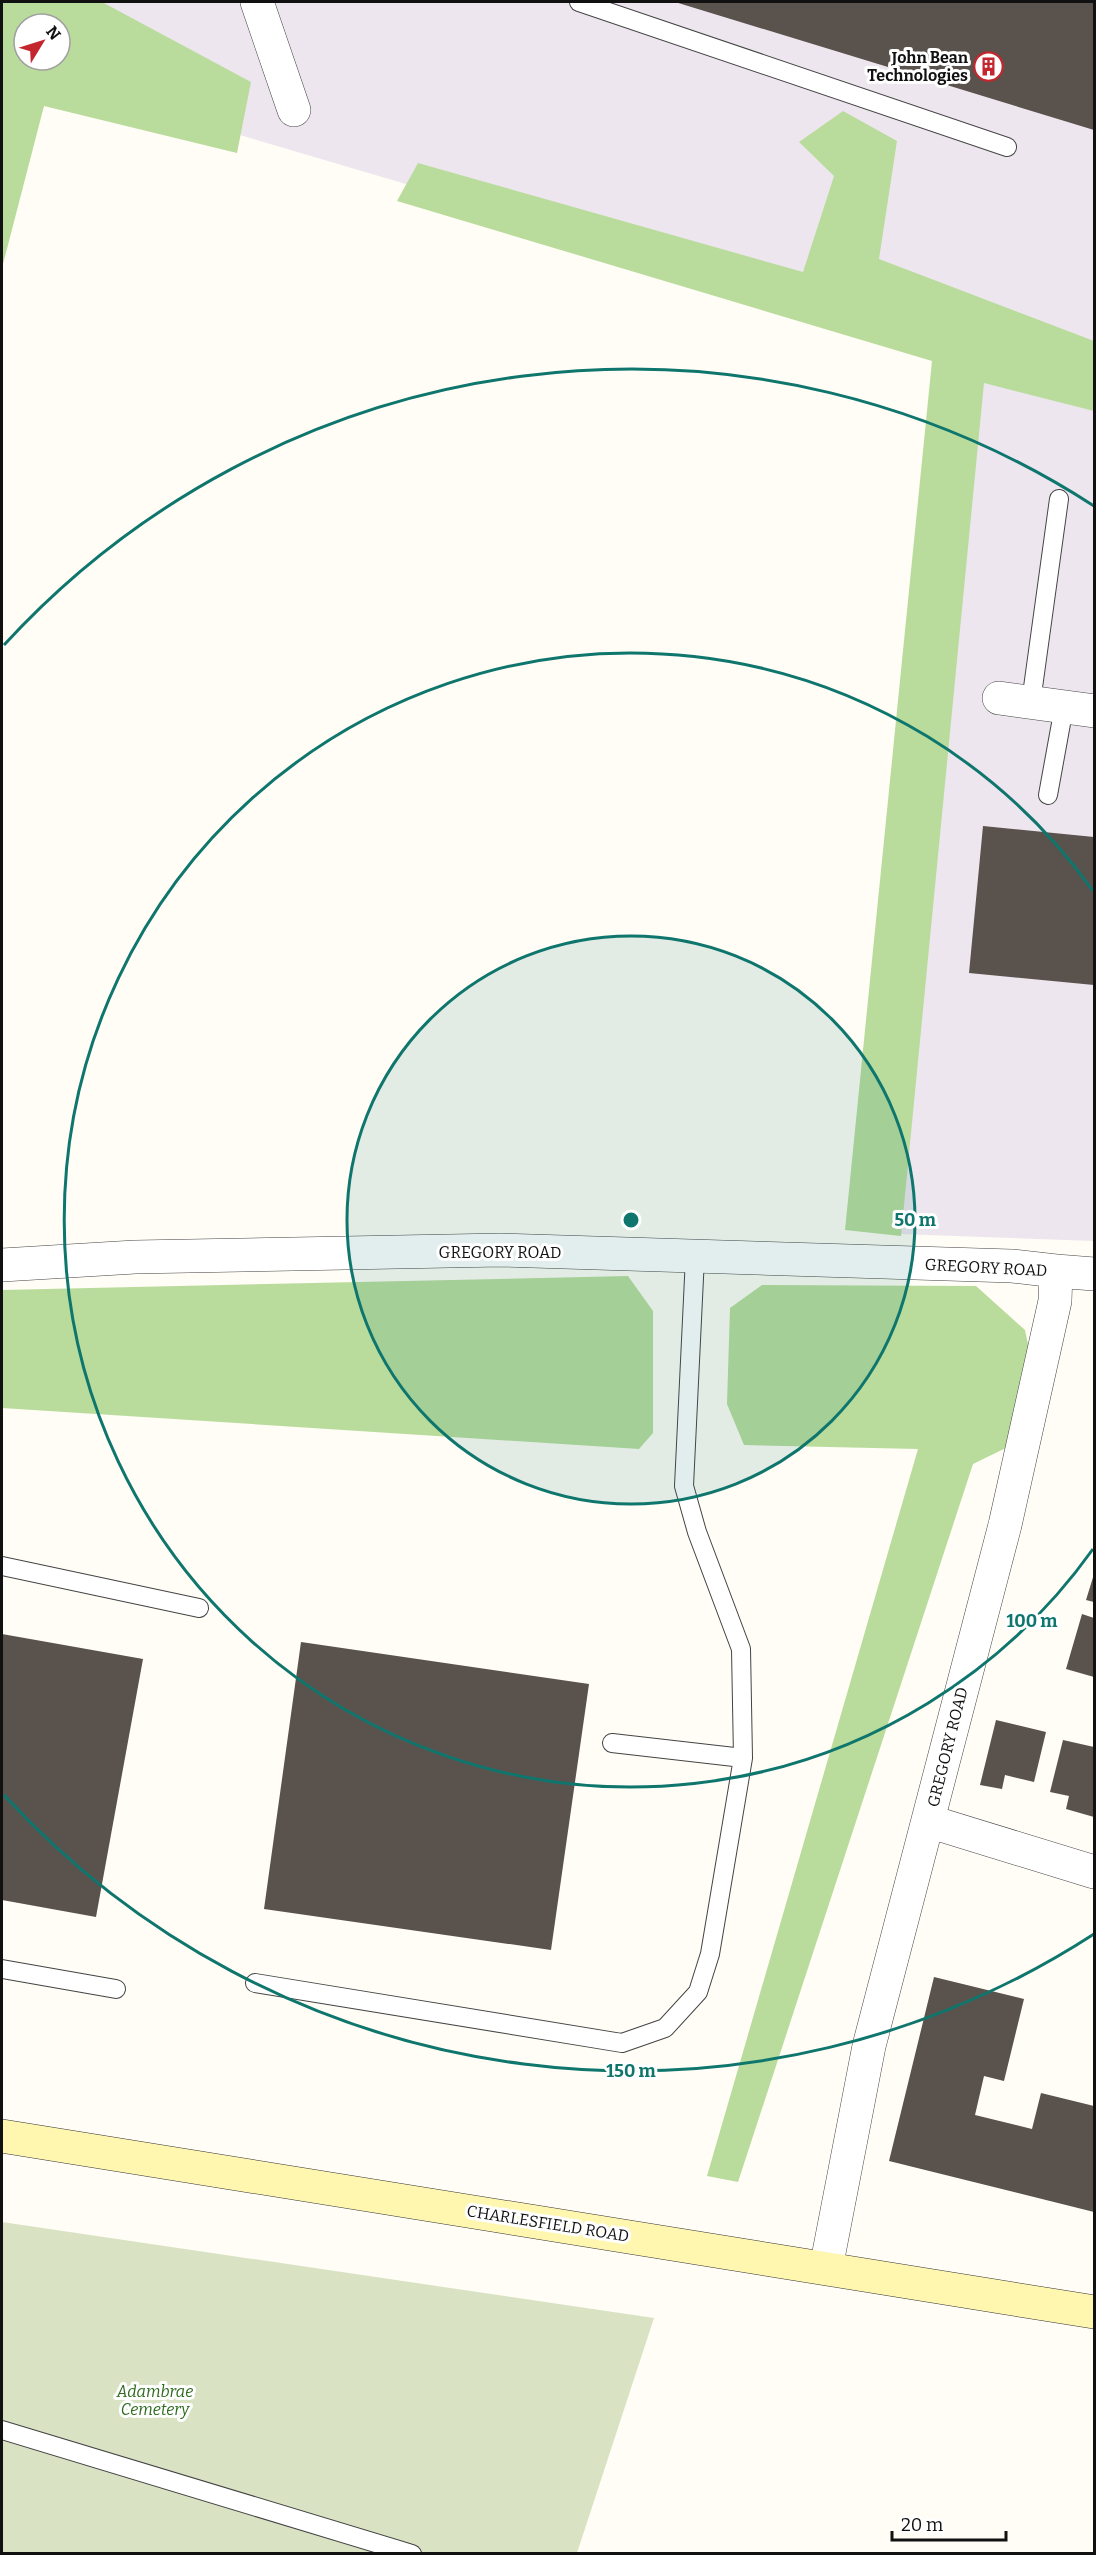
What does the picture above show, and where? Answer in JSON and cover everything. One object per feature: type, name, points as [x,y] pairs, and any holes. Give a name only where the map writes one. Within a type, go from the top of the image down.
[{"type":"street","points":[[257,2],[294,110]]},
{"type":"street","points":[[999,698],[1079,709]]},
{"type":"street","name":"GREGORY ROAD","points":[[2,1264],[135,1257],[501,1250],[1012,1266],[1056,1272],[1055,1301],[1005,1525],[869,2046],[826,2268]]},
{"type":"street","points":[[1056,1272],[1095,1274]]},
{"type":"street","points":[[928,1821],[1095,1872]]},
{"type":"street","name":"CHARLESFIELD ROAD","points":[[2,2136],[1095,2312]]},
{"type":"lane","points":[[579,2],[1007,147]]},
{"type":"lane","points":[[1031,702],[1059,499]]},
{"type":"lane","points":[[1048,795],[1079,709]]},
{"type":"lane","points":[[255,1983],[622,2043],[665,2028],[698,1992],[710,1954],[743,1758],[741,1649],[697,1532],[684,1486],[696,1257]]},
{"type":"lane","points":[[2,1566],[199,1608]]},
{"type":"lane","points":[[612,1743],[743,1758]]},
{"type":"lane","points":[[2,1969],[116,1989]]},
{"type":"lane","points":[[2,2430],[412,2553]]},
{"type":"shaded area","points":[[57,2],[1094,2],[1094,1241],[871,1233],[962,348],[26,72],[72,72],[72,12],[58,12]]},
{"type":"green space","points":[[2,2],[102,2],[251,82],[237,153],[44,106],[2,268]]},
{"type":"green space","points":[[843,111],[897,141],[879,259],[1094,341],[1094,411],[984,383],[901,1236],[845,1230],[932,361],[397,201],[418,163],[803,272],[834,176],[799,142]]},
{"type":"green space","points":[[628,1276],[653,1311],[653,1433],[639,1449],[2,1408],[2,1290]]},
{"type":"green space","points":[[762,1285],[976,1286],[1025,1330],[1036,1383],[1022,1440],[973,1464],[738,2182],[707,2176],[918,1449],[744,1445],[727,1404],[730,1308]]},
{"type":"green space","name":"Adambrae Cemetery","points":[[2,2222],[654,2318],[577,2553],[2,2554]]},
{"type":"building","name":"John Bean Technologies","points":[[675,2],[1094,2],[1094,130]]},
{"type":"building","points":[[983,826],[1094,837],[1094,985],[969,973]]},
{"type":"building","points":[[1094,1574],[1094,1602],[1086,1600]]},
{"type":"building","points":[[1082,1614],[1094,1618],[1094,1677],[1066,1669]]},
{"type":"building","points":[[2,1634],[143,1659],[96,1917],[2,1900]]},
{"type":"building","points":[[301,1642],[589,1684],[551,1950],[264,1909]]},
{"type":"building","points":[[996,1720],[1046,1732],[1034,1782],[1005,1775],[1002,1789],[980,1785]]},
{"type":"building","points":[[1063,1740],[1094,1747],[1094,1817],[1066,1809],[1069,1796],[1050,1792]]},
{"type":"building","points":[[934,1977],[1024,1999],[1004,2081],[984,2076],[975,2115],[1032,2129],[1041,2093],[1094,2106],[1094,2212],[889,2161]]},
{"type":"place","name":"John Bean Technologies","points":[[989,66]]}]
